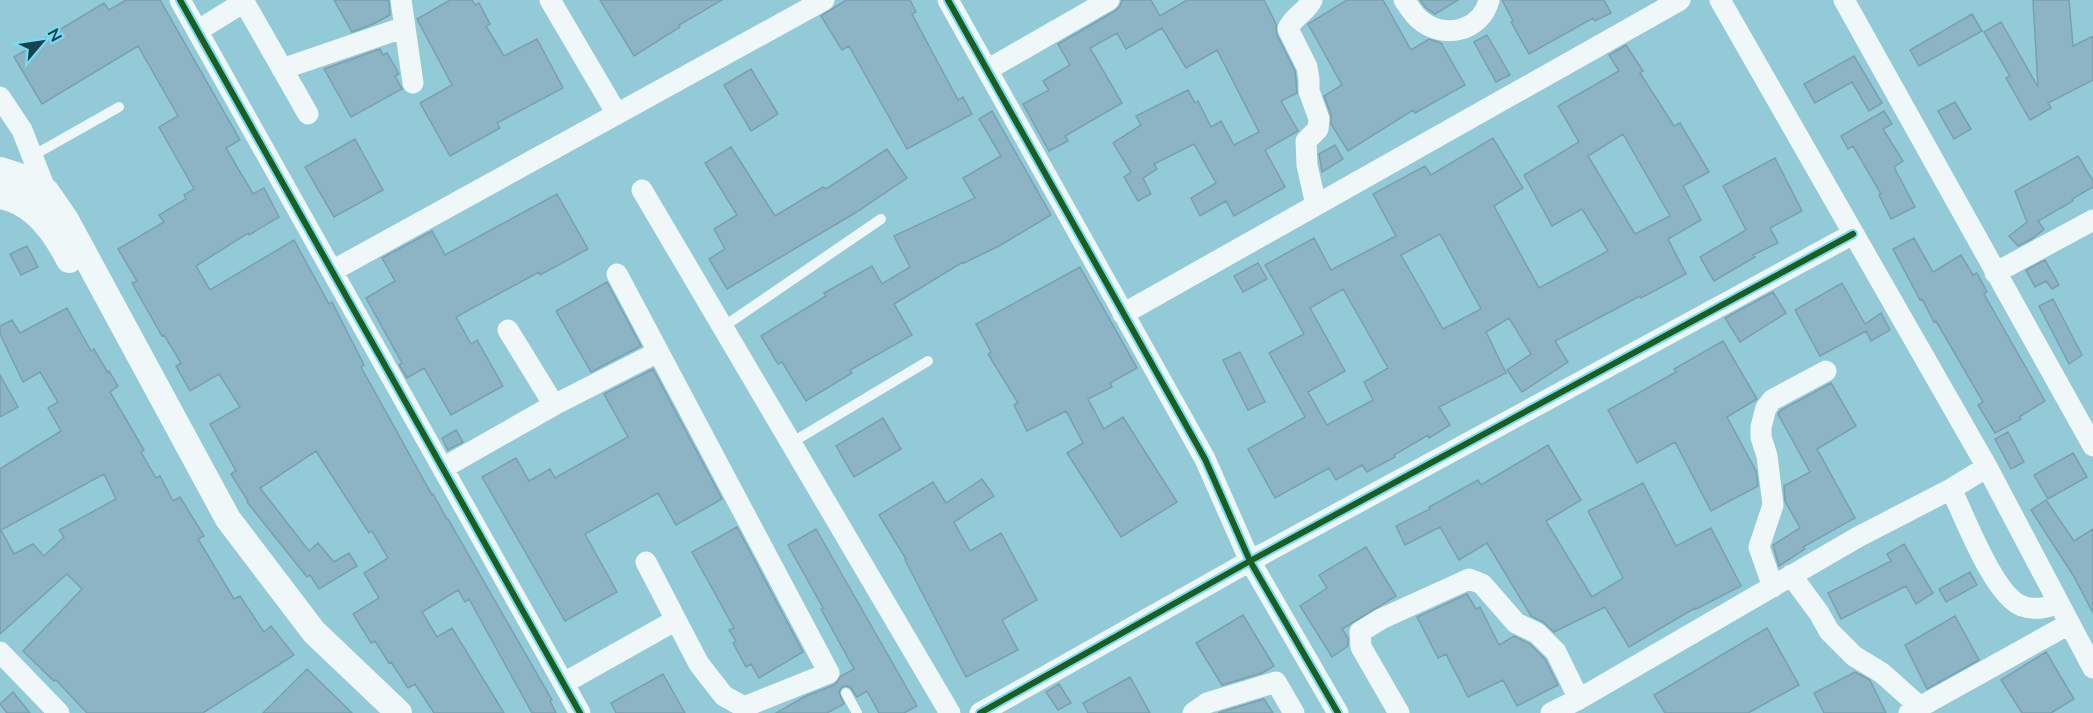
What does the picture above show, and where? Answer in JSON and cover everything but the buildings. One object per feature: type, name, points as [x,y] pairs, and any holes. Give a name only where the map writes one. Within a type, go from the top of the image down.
[{"type":"street","points":[[180,0],[580,713]]},
{"type":"street","points":[[401,0],[413,83]]},
{"type":"street","points":[[550,0],[617,114]]},
{"type":"street","points":[[332,271],[824,0]]},
{"type":"street","points":[[948,0],[1205,459],[1250,561],[1338,713]]},
{"type":"street","points":[[987,70],[1109,0]]},
{"type":"street","points":[[1312,0],[1308,8],[1291,22],[1288,29],[1306,67],[1309,91],[1319,119],[1318,129],[1306,141],[1305,152],[1316,205]]},
{"type":"street","points":[[1404,0],[1418,19],[1445,32],[1463,29],[1478,20],[1489,0]]},
{"type":"street","points":[[1720,0],[1987,467],[2093,668]]},
{"type":"street","points":[[1844,0],[2093,446]]},
{"type":"street","points":[[197,31],[243,1],[308,114]]},
{"type":"street","points":[[1123,314],[1672,2]]},
{"type":"street","points":[[282,69],[405,27]]},
{"type":"street","points":[[0,97],[22,130],[34,155],[46,191],[66,220],[228,519],[314,632],[399,713]]},
{"type":"street","points":[[0,170],[25,178],[46,191]]},
{"type":"street","points":[[642,190],[950,713]]},
{"type":"street","points":[[0,196],[12,198],[42,218],[61,244],[147,406],[215,526],[250,579],[303,643],[374,713]]},
{"type":"street","points":[[1995,273],[2093,220]]},
{"type":"street","points":[[980,713],[1250,561],[1853,234]]},
{"type":"street","points":[[617,274],[829,673],[744,707],[724,696],[699,664],[646,562]]},
{"type":"street","points":[[508,330],[554,405]]},
{"type":"street","points":[[443,468],[554,405],[658,352]]},
{"type":"street","points":[[1773,586],[1760,547],[1773,505],[1769,465],[1761,436],[1763,418],[1772,400],[1826,371]]},
{"type":"street","points":[[1551,713],[1858,537],[1951,489],[1987,467]]},
{"type":"street","points":[[1951,489],[1996,582],[2003,590],[2021,606],[2037,609],[2059,604]]},
{"type":"street","points":[[1791,575],[1829,631],[1854,656],[1882,673],[1914,710],[2068,624]]},
{"type":"street","points":[[1399,713],[1361,647],[1360,632],[1381,619],[1469,579],[1482,584],[1516,623],[1537,633],[1556,652],[1579,699]]},
{"type":"street","points":[[564,683],[676,620]]},
{"type":"street","points":[[0,653],[59,713]]},
{"type":"street","points":[[1193,713],[1207,703],[1276,682],[1294,713]]},
{"type":"lane","points":[[34,155],[119,107]]},
{"type":"lane","points":[[723,327],[881,219]]},
{"type":"lane","points":[[791,443],[928,361]]},
{"type":"lane","points":[[846,693],[857,713]]},
{"type":"cycle path","points":[[180,0],[580,713]]},
{"type":"cycle path","points":[[948,0],[1205,459],[1250,561],[1338,713]]},
{"type":"cycle path","points":[[980,713],[1250,561],[1853,234]]}]
